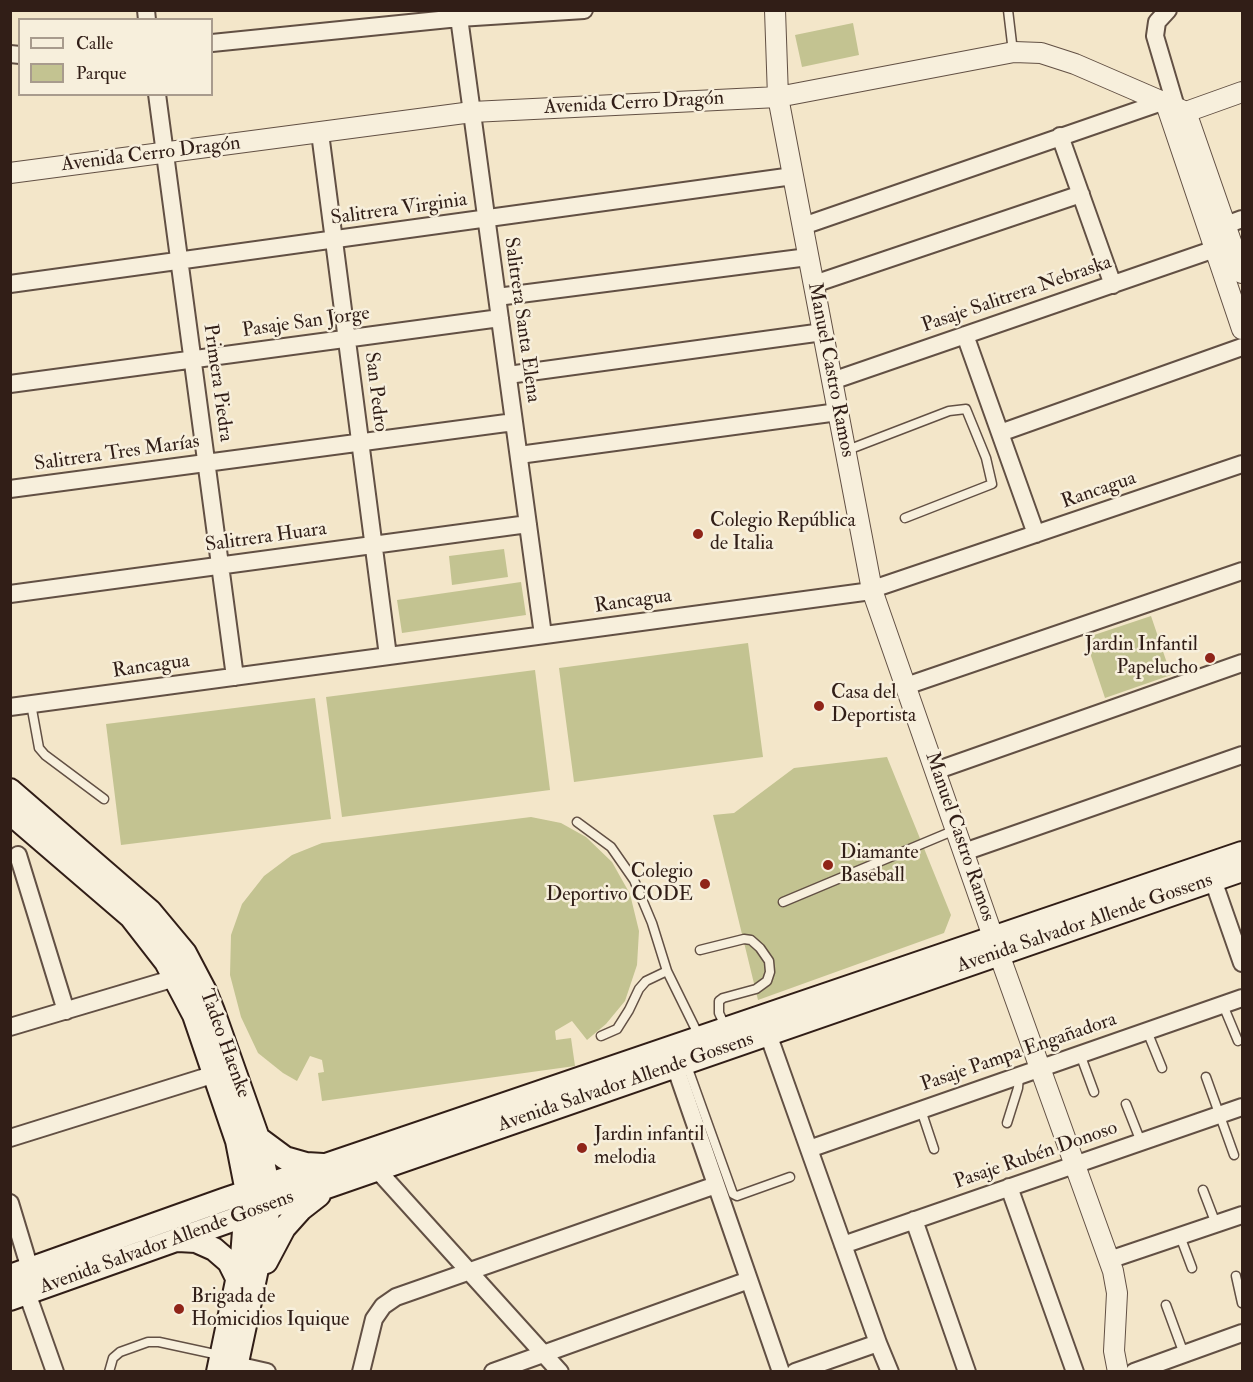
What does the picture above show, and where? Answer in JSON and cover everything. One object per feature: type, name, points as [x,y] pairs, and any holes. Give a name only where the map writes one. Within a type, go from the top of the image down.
[{"type":"main road","name":"Tadeo Haenke","points":[[10,790],[150,911],[174,939],[186,975],[194,1015],[237,1141],[247,1192],[228,1366]]},
{"type":"main road","name":"Tadeo Haenke","points":[[12,816],[131,917],[157,948],[186,975],[213,1011],[258,1138],[268,1196],[249,1305],[228,1366]]},
{"type":"main road","name":"Avenida Salvador Allende Gossens","points":[[370,1161],[681,1064],[768,1034],[1242,853]]},
{"type":"main road","name":"Avenida Salvador Allende Gossens","points":[[23,1286],[177,1240],[246,1215],[268,1196],[370,1161],[726,1029],[1242,870]]},
{"type":"main road","points":[[249,1305],[269,1255],[284,1228],[333,1174],[285,1158],[258,1138]]},
{"type":"main road","name":"Avenida Salvador Allende Gossens","points":[[23,1286],[247,1192],[268,1196]]},
{"type":"main road","points":[[177,1240],[196,1241],[214,1249],[229,1262],[238,1280]]},
{"type":"street","points":[[213,43],[459,14],[584,10]]},
{"type":"street","name":"Manuel Castro Ramos","points":[[775,10],[778,97],[872,590],[996,946],[1109,1260],[1117,1293],[1114,1351],[1118,1371]]},
{"type":"street","points":[[1168,10],[1157,22],[1155,36],[1176,107],[1223,231],[1242,273]]},
{"type":"street","name":"Salitrera Santa Elena","points":[[459,14],[543,636]]},
{"type":"street","name":"Avenida Cerro Dragón","points":[[10,173],[472,112],[778,97],[1014,52],[1035,52],[1054,56],[1102,74],[1176,107]]},
{"type":"street","points":[[802,226],[1060,136],[1242,92]]},
{"type":"street","name":"Primera Piedra","points":[[157,96],[235,677]]},
{"type":"street","name":"San Pedro","points":[[320,133],[388,656]]},
{"type":"street","points":[[1060,136],[1113,285]]},
{"type":"street","name":"Salitrera Virginia","points":[[10,284],[793,177]]},
{"type":"street","points":[[814,284],[1081,194]]},
{"type":"street","points":[[1223,231],[1242,329]]},
{"type":"street","name":"Pasaje Salitrera Nebraska","points":[[832,381],[1113,285],[1223,231]]},
{"type":"street","points":[[497,297],[808,257]]},
{"type":"street","name":"Pasaje San Jorge","points":[[10,384],[500,318]]},
{"type":"street","points":[[508,375],[823,333]]},
{"type":"street","points":[[965,335],[1036,534]]},
{"type":"street","points":[[1000,432],[1242,347]]},
{"type":"street","points":[[519,455],[838,412]]},
{"type":"street","name":"Salitrera Tres Marías","points":[[10,489],[514,422]]},
{"type":"street","name":"Rancagua","points":[[10,707],[872,590],[1242,464]]},
{"type":"street","name":"Salitrera Huara","points":[[10,594],[528,524]]},
{"type":"street","points":[[906,686],[1242,571]]},
{"type":"street","points":[[935,771],[1242,663]]},
{"type":"street","points":[[964,852],[1242,755]]},
{"type":"street","points":[[18,855],[66,1011]]},
{"type":"street","points":[[1213,880],[1242,963]]},
{"type":"street","points":[[10,1027],[186,975]]},
{"type":"street","name":"Pasaje Pampa Engañadora","points":[[809,1149],[1242,998]]},
{"type":"street","points":[[768,1034],[890,1371]]},
{"type":"street","points":[[681,1064],[716,1185],[781,1371]]},
{"type":"street","points":[[10,1138],[215,1074]]},
{"type":"street","name":"Pasaje Rubén Donoso","points":[[843,1245],[1242,1107]]},
{"type":"street","points":[[370,1161],[560,1371]]},
{"type":"street","points":[[361,1371],[371,1326],[383,1306],[396,1297],[716,1185]]},
{"type":"street","points":[[1009,1187],[1075,1371]]},
{"type":"street","points":[[10,1203],[23,1286],[55,1371]]},
{"type":"street","points":[[1109,1260],[1242,1215]]},
{"type":"street","points":[[914,1220],[967,1371]]},
{"type":"street","points":[[493,1371],[749,1280]]},
{"type":"street","points":[[1134,1371],[1242,1333]]},
{"type":"street","points":[[795,1371],[878,1343]]},
{"type":"street","points":[[228,1366],[267,1371]]},
{"type":"lane","points":[[1008,10],[1014,52]]},
{"type":"lane","points":[[845,451],[949,411],[966,409],[986,458],[992,484],[905,518]]},
{"type":"lane","points":[[31,704],[39,748],[45,755],[104,799]]},
{"type":"lane","points":[[577,822],[611,847],[634,880],[652,923],[667,971],[700,1038]]},
{"type":"lane","points":[[783,902],[956,829]]},
{"type":"lane","points":[[700,950],[744,939],[751,940],[769,961],[770,972],[767,981],[756,989],[719,1001],[719,1012],[726,1029]]},
{"type":"lane","points":[[601,1036],[617,1029],[639,989],[646,981],[667,971]]},
{"type":"lane","points":[[1222,1005],[1238,1041]]},
{"type":"lane","points":[[1147,1031],[1162,1068]]},
{"type":"lane","points":[[1080,1054],[1094,1092]]},
{"type":"lane","points":[[681,1064],[733,1194],[737,1196],[790,1177]]},
{"type":"lane","points":[[1007,1123],[1018,1088],[1019,1076]]},
{"type":"lane","points":[[1206,1077],[1234,1155]]},
{"type":"lane","points":[[1126,1104],[1141,1142]]},
{"type":"lane","points":[[921,1110],[934,1149]]},
{"type":"lane","points":[[1203,1190],[1216,1224]]},
{"type":"lane","points":[[1180,1236],[1192,1268]]},
{"type":"lane","points":[[1236,1276],[1242,1303]]},
{"type":"lane","points":[[1166,1305],[1184,1354]]},
{"type":"lane","points":[[109,1371],[113,1358],[120,1352],[148,1342],[159,1342],[228,1366]]},
{"type":"green space","points":[[853,23],[859,55],[802,67],[795,35]]},
{"type":"green space","points":[[504,549],[508,577],[452,585],[449,556]]},
{"type":"green space","points":[[521,582],[526,615],[402,633],[397,600]]},
{"type":"green space","points":[[1151,616],[1171,675],[1105,698],[1085,638]]},
{"type":"green space","points":[[748,643],[763,757],[574,782],[559,668]]},
{"type":"green space","points":[[535,670],[550,790],[342,817],[326,697]]},
{"type":"green space","points":[[315,698],[331,819],[121,845],[106,724]]},
{"type":"green space","name":"Diamante Baseball","points":[[887,757],[951,915],[944,933],[758,1000],[713,815],[734,813],[794,768]]},
{"type":"green space","points":[[531,817],[561,823],[586,837],[612,862],[630,894],[639,931],[637,965],[625,1001],[606,1024],[587,1040],[572,1021],[555,1031],[556,1040],[571,1038],[575,1066],[322,1101],[318,1073],[324,1072],[322,1060],[310,1056],[297,1081],[258,1053],[241,1017],[230,975],[231,935],[242,904],[264,876],[292,855],[322,843]]},
{"type":"place","name":"Colegio República de Italia","points":[[698,534]]},
{"type":"place","name":"Jardin Infantil Papelucho","points":[[1210,658]]},
{"type":"place","name":"Casa del Deportista","points":[[819,706]]},
{"type":"place","name":"Diamante Baseball","points":[[828,865]]},
{"type":"place","name":"Colegio Deportivo CODE","points":[[705,884]]},
{"type":"place","name":"Jardin infantil melodia","points":[[582,1148]]},
{"type":"place","name":"Brigada de Homicidios Iquique","points":[[179,1309]]}]
